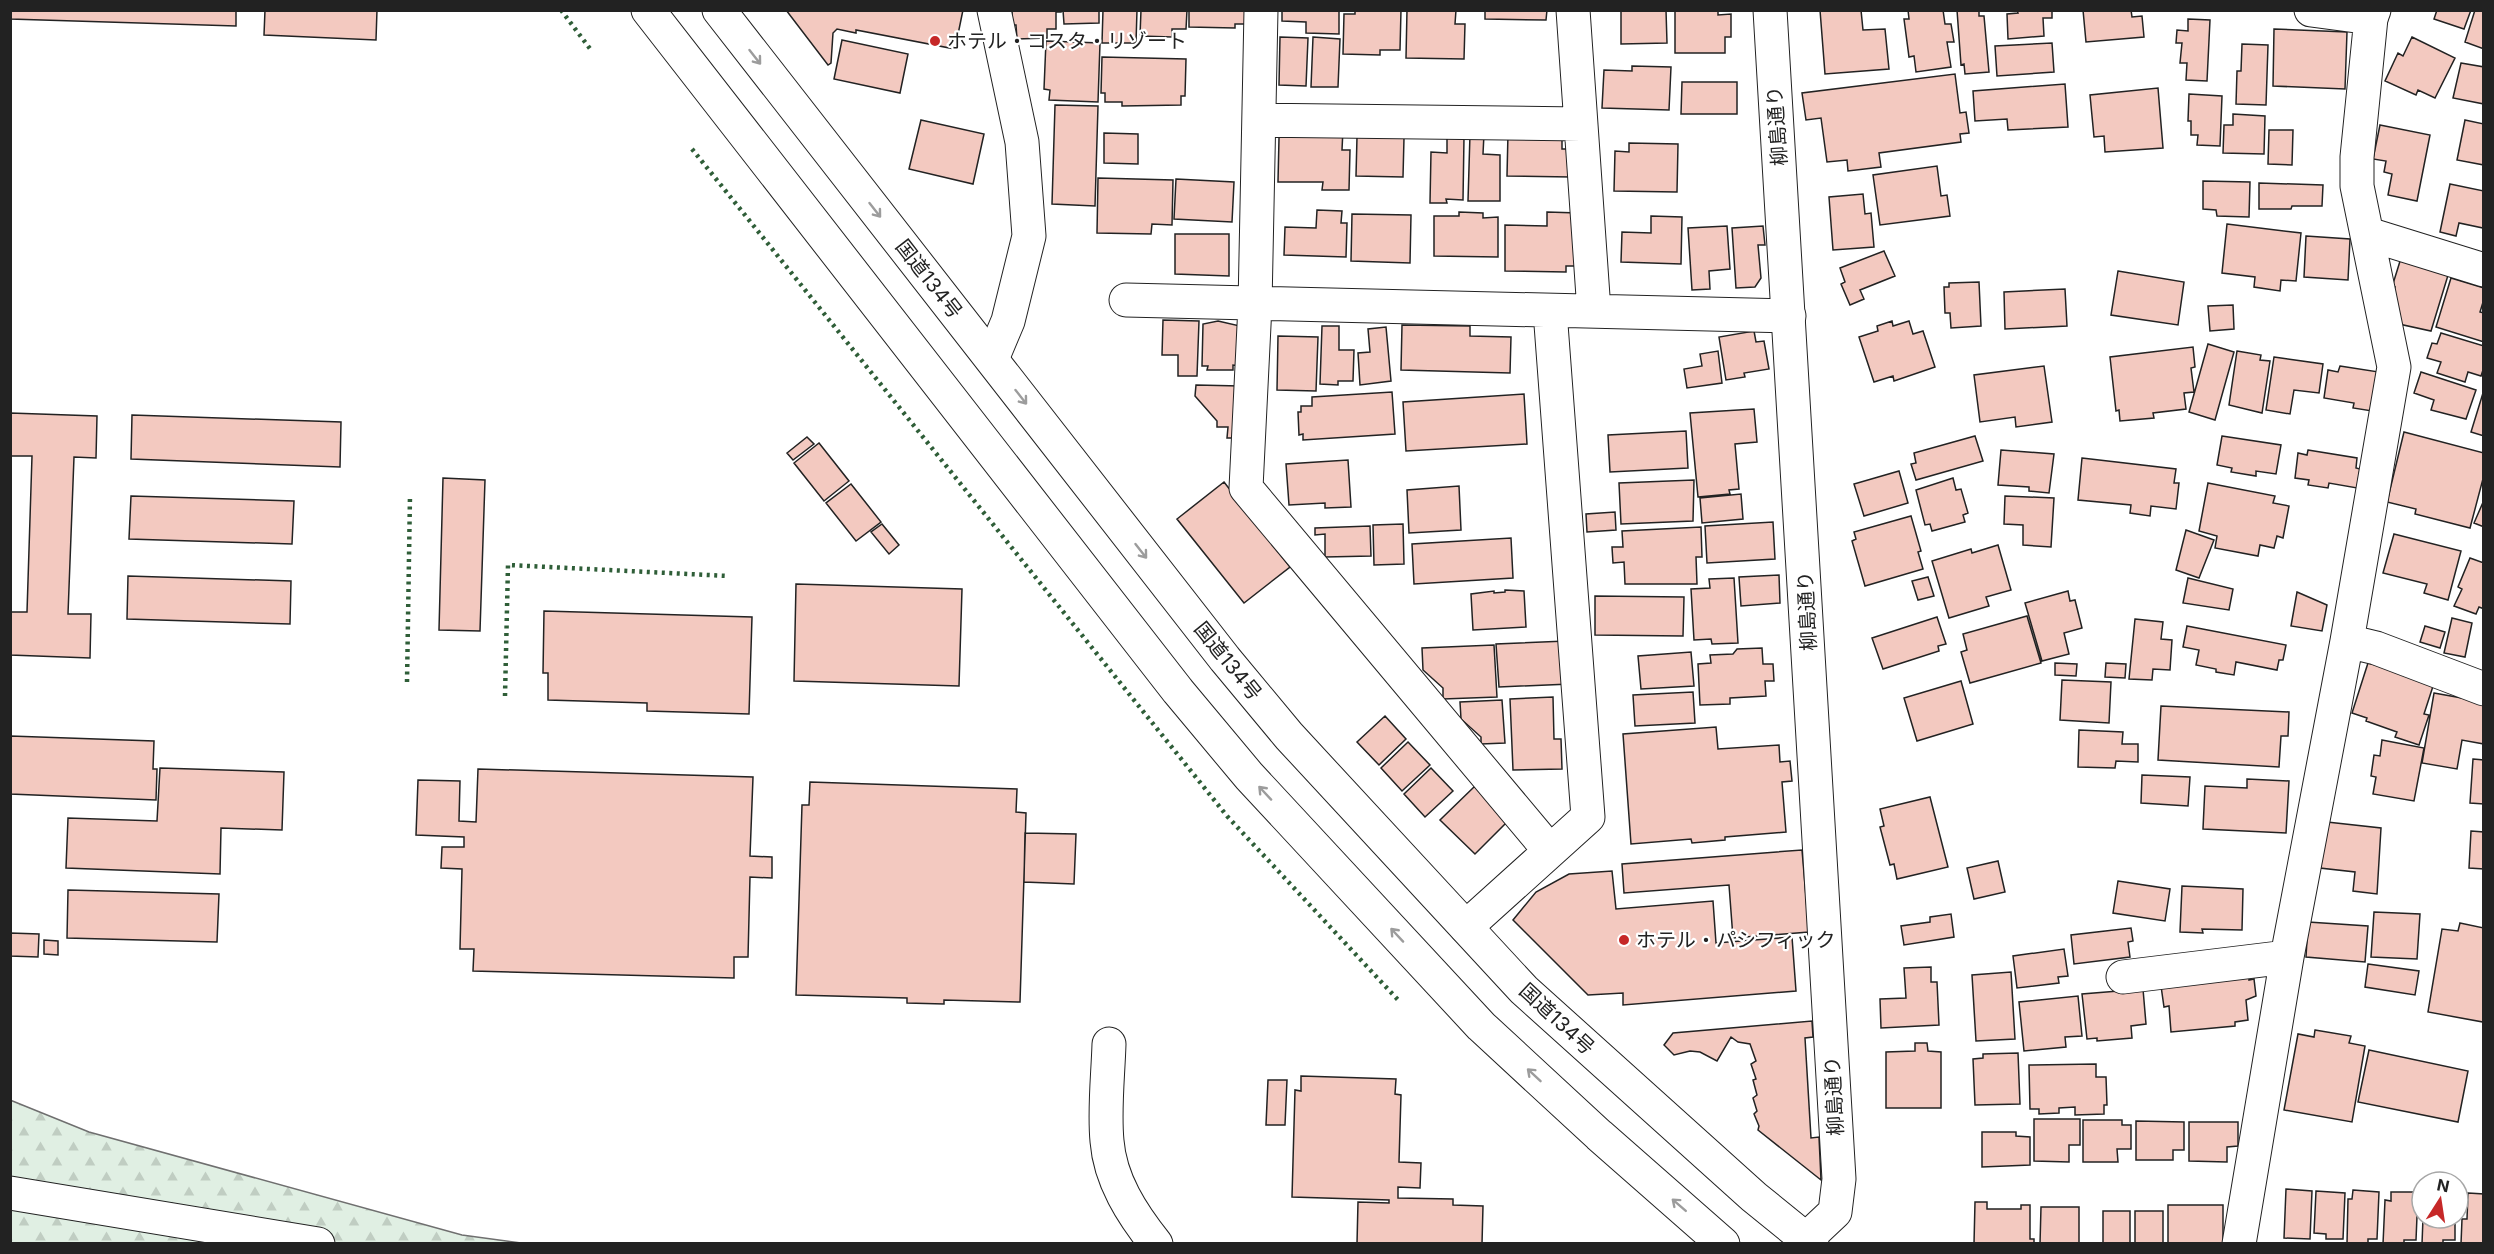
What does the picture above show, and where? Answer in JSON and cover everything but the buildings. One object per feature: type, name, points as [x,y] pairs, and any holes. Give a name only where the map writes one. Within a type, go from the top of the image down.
[{"type":"main road","points":[[648,10],[1178,691],[1249,776],[1481,1026],[1599,1135],[1723,1244]]},
{"type":"main road","name":"国道134号","points":[[719,10],[1288,736],[1524,990],[1806,1242]]},
{"type":"main road","points":[[992,360],[1008,321],[1029,236],[1022,142],[994,10]]},
{"type":"main road","points":[[1261,10],[1255,304],[1246,489],[1550,851]]},
{"type":"main road","points":[[1573,10],[1594,311]]},
{"type":"main road","name":"柳島通り","points":[[1770,10],[1838,1168],[1835,1212],[1806,1242]]},
{"type":"main road","points":[[2239,1244],[2287,957],[2347,641],[2394,367],[2357,186],[2357,157],[2373,14],[2311,10]]},
{"type":"main road","points":[[1259,120],[1581,124]]},
{"type":"main road","points":[[2368,234],[2484,270]]},
{"type":"main road","points":[[1126,300],[1789,315]]},
{"type":"main road","points":[[1466,927],[1588,818],[1550,311]]},
{"type":"main road","points":[[2347,641],[2376,648],[2484,689]]},
{"type":"main road","points":[[2123,976],[2287,957]]},
{"type":"main road","points":[[1109,1044],[1107,1142],[1117,1183],[1137,1220],[1156,1244]]},
{"type":"main road","points":[[10,1193],[318,1244]]},
{"type":"green space","points":[[10,1100],[89,1132],[462,1235],[521,1243],[11,1243]]},
{"type":"hedge","points":[[561,10],[591,50]]},
{"type":"hedge","points":[[692,149],[1227,816],[1400,1002]]},
{"type":"hedge","points":[[407,682],[410,495]]},
{"type":"hedge","points":[[505,696],[508,565],[729,576]]},
{"type":"place","name":"ホテル・コスタ・リゾート","points":[[935,41]]},
{"type":"place","name":"ホテル・パシフィック","points":[[1624,940]]}]
